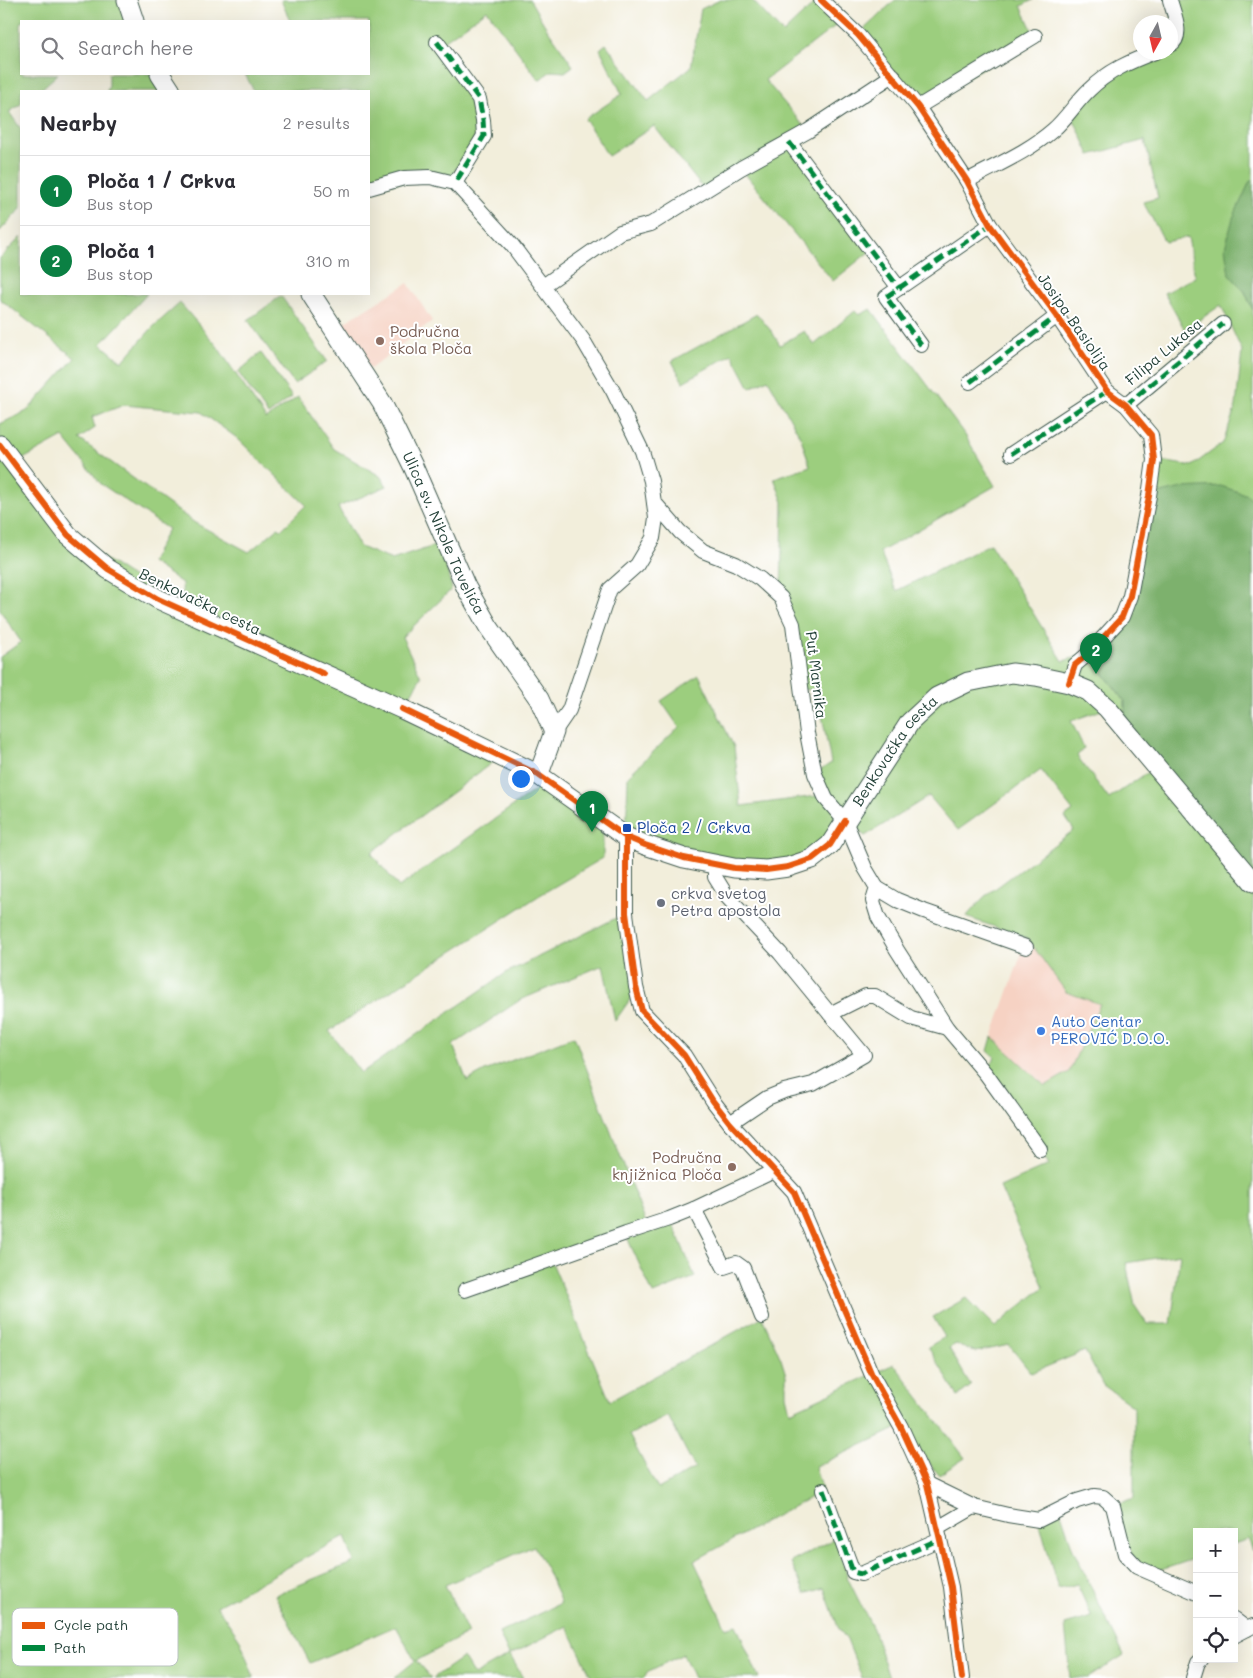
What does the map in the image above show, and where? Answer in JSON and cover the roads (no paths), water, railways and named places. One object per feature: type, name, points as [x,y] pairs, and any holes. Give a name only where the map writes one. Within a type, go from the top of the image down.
[{"type":"main road","points":[[127,0],[134,20]]},
{"type":"main road","points":[[161,75],[171,90]]},
{"type":"main road","name":"Ulica sv. Nikole Tavelića","points":[[312,295],[382,403],[413,466],[466,586],[488,626],[539,699],[554,732]]},
{"type":"main road","name":"Benkovačka cesta","points":[[0,445],[68,535],[108,569],[158,599],[419,717],[537,774],[626,837],[645,845],[684,858],[734,868],[766,870],[788,867],[812,859],[830,845],[910,722],[937,697],[968,682],[1012,673],[1069,683],[1088,690],[1107,708],[1253,882]]},
{"type":"main road","points":[[537,774],[554,732]]},
{"type":"street","name":"Josipa Basiolija","points":[[821,0],[843,20],[893,75],[918,107],[967,181],[990,224],[1057,316],[1107,391],[1126,405],[1151,435],[1154,460],[1130,596],[1122,616],[1088,654],[1075,665],[1069,683]]},
{"type":"street","points":[[1170,0],[1174,15]]},
{"type":"street","points":[[918,107],[1035,36]]},
{"type":"street","points":[[437,42],[479,99],[484,120],[484,136],[455,183]]},
{"type":"street","points":[[967,181],[1038,142],[1055,129],[1089,89],[1114,70],[1134,60]]},
{"type":"street","points":[[543,286],[620,232],[651,224],[741,168],[789,142],[893,75]]},
{"type":"street","points":[[789,142],[899,288]]},
{"type":"street","points":[[370,188],[404,178],[430,176],[455,183],[512,244],[583,340],[614,391],[642,451],[651,481],[654,502],[656,518],[653,538],[637,565],[610,589],[569,710],[554,732]]},
{"type":"street","points":[[921,345],[886,297],[990,224]]},
{"type":"street","points":[[970,382],[1057,316]]},
{"type":"street","name":"Filipa Lukasa","points":[[1126,405],[1223,324]]},
{"type":"street","points":[[1011,454],[1107,391]]},
{"type":"street","name":"Put Marnika","points":[[654,502],[680,532],[703,552],[736,564],[760,580],[781,598],[793,624],[815,774],[826,799],[845,821],[865,868],[877,888]]},
{"type":"street","points":[[626,837],[626,914],[636,987],[642,1012],[684,1055],[713,1101],[730,1123],[794,1192],[872,1375],[900,1427],[927,1484],[951,1587],[962,1678]]},
{"type":"street","points":[[715,864],[715,877],[728,898],[780,953],[864,1055],[813,1084],[784,1090],[767,1098],[730,1123]]},
{"type":"street","points":[[1026,946],[945,919],[897,900],[877,888],[873,901],[878,917],[897,950],[947,1028],[986,1074],[1040,1149]]},
{"type":"street","points":[[830,1014],[866,996],[875,996],[911,1018],[947,1028]]},
{"type":"street","points":[[465,1290],[694,1209],[774,1171]]},
{"type":"street","points":[[694,1209],[724,1267],[736,1263],[742,1268],[762,1317]]},
{"type":"street","points":[[927,1484],[974,1507],[1039,1520],[1077,1501],[1094,1496],[1103,1497],[1113,1506],[1125,1554],[1137,1567],[1193,1591]]},
{"type":"street","points":[[823,1490],[853,1572],[861,1574],[939,1534],[974,1507]]},
{"type":"street","points":[[1238,1621],[1250,1627]]},
{"type":"street","points":[[1238,1634],[1250,1627]]},
{"type":"street","points":[[1193,1678],[1198,1663]]},
{"type":"place","name":"Područna škola Ploča","points":[[380,341]]},
{"type":"place","name":"Ploča 1","points":[[1096,674]]},
{"type":"place","name":"Ploča 2 / Crkva","points":[[627,828]]},
{"type":"place","name":"Ploča 1 / Crkva","points":[[592,832]]},
{"type":"place","name":"crkva svetog Petra apostola","points":[[661,903]]},
{"type":"place","name":"Auto Centar PEROVIĆ D.O.O.","points":[[1041,1031]]},
{"type":"place","name":"Područna knjižnica Ploča","points":[[732,1167]]}]
